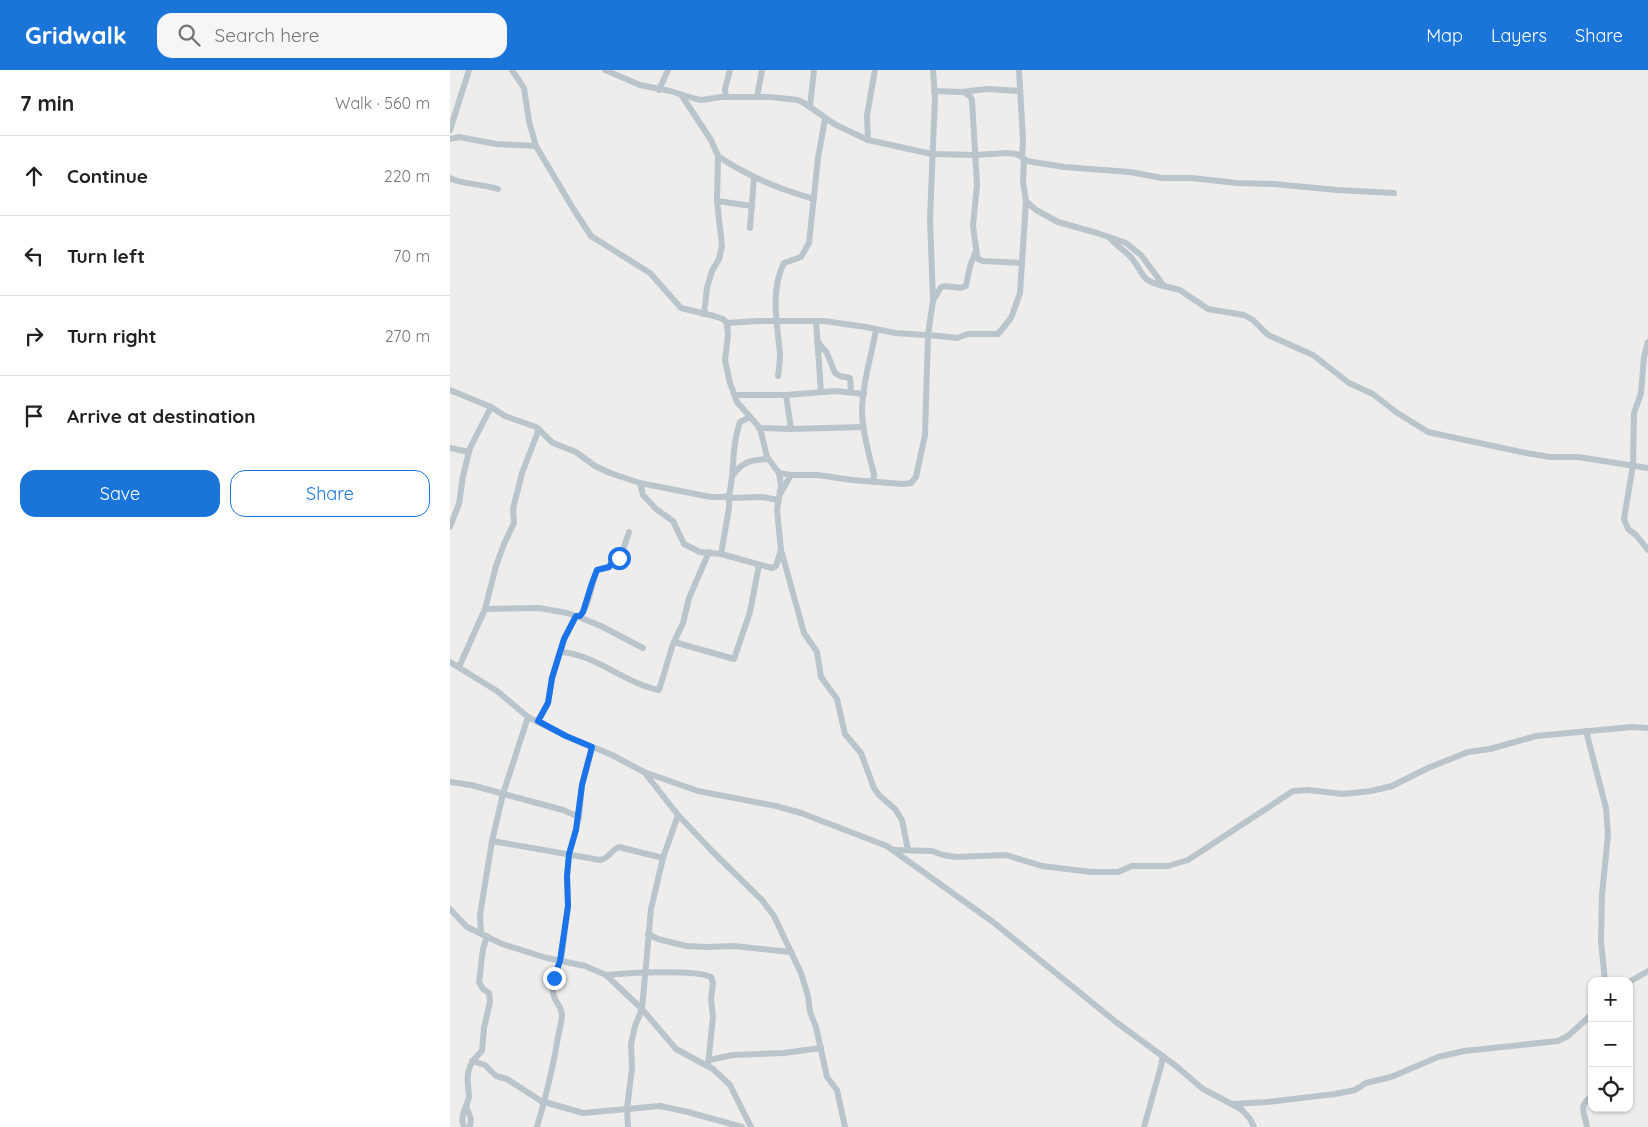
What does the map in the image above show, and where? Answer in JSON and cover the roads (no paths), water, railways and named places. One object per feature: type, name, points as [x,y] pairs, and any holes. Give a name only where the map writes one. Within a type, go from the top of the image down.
[{"type":"street","points":[[450,130],[469,70]]},
{"type":"street","points":[[512,70],[524,88],[529,120],[536,146],[591,236],[650,273],[681,308],[723,319],[727,323],[726,367],[737,402],[760,428],[764,450],[768,459],[779,473],[777,510],[781,550],[804,633],[817,652],[821,677],[836,699],[845,734],[861,753],[874,788],[895,809],[902,820],[908,850]]},
{"type":"street","points":[[606,70],[640,85],[702,100],[726,97],[778,97],[798,100],[825,119],[868,140],[932,154],[975,155],[1007,153],[1042,164],[1130,172],[1162,178],[1192,178],[1237,183],[1394,193]]},
{"type":"street","points":[[659,90],[668,70]]},
{"type":"street","points":[[726,97],[730,70]]},
{"type":"street","points":[[757,97],[762,70]]},
{"type":"street","points":[[810,107],[814,70]]},
{"type":"street","points":[[868,140],[867,115],[875,70]]},
{"type":"street","points":[[779,473],[903,484],[911,483],[916,478],[925,435],[928,335],[933,300],[930,218],[933,70]]},
{"type":"street","points":[[727,323],[816,321],[852,324],[876,330],[906,334],[957,338],[968,334],[1000,333],[1011,318],[1018,303],[1022,263],[1026,202],[1023,182],[1024,161],[1022,157],[1023,140],[1019,70]]},
{"type":"street","points":[[934,91],[963,92],[987,89],[1020,91]]},
{"type":"street","points":[[963,92],[972,99],[977,191],[973,227],[978,259],[982,261],[1022,263]]},
{"type":"street","points":[[682,96],[711,140],[718,156],[717,201],[722,246],[721,254],[709,279],[704,314]]},
{"type":"street","points":[[778,376],[780,354],[775,321],[778,284],[785,262],[801,257],[809,243],[818,158],[825,119]]},
{"type":"street","points":[[450,139],[459,138],[496,144],[536,146]]},
{"type":"street","points":[[718,156],[754,178],[814,200]]},
{"type":"street","points":[[450,178],[498,189]]},
{"type":"street","points":[[750,228],[754,178]]},
{"type":"street","points":[[717,201],[752,206]]},
{"type":"street","points":[[1026,202],[1058,222],[1126,243],[1137,250],[1164,286]]},
{"type":"street","points":[[1109,237],[1132,258],[1144,279],[1180,290],[1208,309],[1244,315],[1253,320],[1268,335],[1312,355],[1349,383],[1373,394],[1396,412],[1428,432],[1526,453],[1578,457],[1648,468]]},
{"type":"street","points":[[933,300],[941,288],[949,286],[963,288],[966,286],[970,266],[976,251]]},
{"type":"street","points":[[816,321],[821,392]]},
{"type":"street","points":[[874,482],[874,474],[863,427],[864,394],[876,330]]},
{"type":"street","points":[[817,341],[827,353],[835,373],[850,378],[851,392]]},
{"type":"street","points":[[1648,342],[1644,357],[1641,393],[1634,413],[1633,465],[1624,521],[1628,529],[1648,550]]},
{"type":"street","points":[[450,390],[540,430],[553,442],[576,452],[595,466],[640,483],[703,496],[779,498]]},
{"type":"street","points":[[735,396],[821,392],[864,394]]},
{"type":"street","points":[[786,395],[791,429]]},
{"type":"street","points":[[450,527],[459,504],[469,452],[491,407]]},
{"type":"street","points":[[721,554],[732,476],[733,446],[740,422],[750,417]]},
{"type":"street","points":[[759,428],[863,427]]},
{"type":"street","points":[[458,667],[485,609],[496,566],[514,522],[513,509],[522,474],[540,430]]},
{"type":"street","points":[[450,448],[469,452]]},
{"type":"street","points":[[732,476],[747,461],[768,459]]},
{"type":"street","points":[[779,498],[791,475]]},
{"type":"street","points":[[640,483],[644,495],[656,509],[673,521],[682,542],[700,552],[721,554],[772,568],[775,567],[781,550]]},
{"type":"street","points":[[573,618],[580,616],[583,612],[597,570],[609,567],[615,558],[621,556],[629,532]]},
{"type":"street","points":[[560,652],[584,657],[617,674],[659,690],[674,642],[683,623],[689,598],[709,552]]},
{"type":"street","points":[[674,642],[734,659],[750,612],[760,565]]},
{"type":"street","points":[[485,609],[539,608],[602,626],[643,648]]},
{"type":"street","points":[[538,721],[548,703],[552,678],[564,639],[573,618]]},
{"type":"street","points":[[450,662],[497,691],[528,717],[566,736],[612,755],[644,772],[698,791],[776,806],[800,813],[884,844],[993,922],[1116,1022],[1163,1056],[1203,1089],[1245,1113],[1254,1127]]},
{"type":"street","points":[[489,1068],[482,1051],[484,1028],[490,999],[489,993],[483,989],[479,982],[484,949],[484,934],[480,914],[492,841],[503,794],[528,717]]},
{"type":"street","points":[[894,850],[932,851],[956,857],[1006,855],[1042,866],[1091,872],[1118,872],[1132,866],[1168,866],[1188,860],[1293,791],[1309,790],[1343,794],[1371,791],[1392,786],[1428,768],[1468,752],[1498,747],[1536,736],[1632,727],[1648,728]]},
{"type":"street","points":[[1586,731],[1606,808],[1608,835],[1602,894],[1601,941],[1605,977]]},
{"type":"street","points":[[537,1127],[554,1064],[562,1017],[561,1009],[554,998],[554,978],[560,961],[568,906],[567,876],[569,854],[579,817],[582,785],[592,747]]},
{"type":"street","points":[[644,772],[678,815],[767,906],[774,916],[801,974],[827,1077],[838,1092],[843,1126]]},
{"type":"street","points":[[450,782],[471,785],[563,810],[579,817]]},
{"type":"street","points":[[628,1127],[627,1109],[632,1072],[632,1036],[642,1009],[651,909],[662,858],[678,815]]},
{"type":"street","points":[[492,841],[600,860],[609,857],[619,847],[662,858]]},
{"type":"street","points":[[450,910],[467,926],[511,948],[593,968],[606,975],[642,1009],[680,1052],[708,1062],[730,1085],[751,1127]]},
{"type":"street","points":[[648,934],[658,939],[686,946],[708,948],[734,946],[791,952]]},
{"type":"street","points":[[1633,980],[1648,971]]},
{"type":"street","points":[[606,975],[696,973],[709,976],[712,979],[711,999],[713,1017],[708,1062]]},
{"type":"street","points":[[1232,1104],[1335,1094],[1355,1090],[1366,1083],[1391,1077],[1438,1058],[1464,1051],[1558,1041],[1568,1036],[1588,1018]]},
{"type":"street","points":[[708,1062],[733,1055],[784,1053],[821,1048]]},
{"type":"street","points":[[464,1127],[462,1116],[469,1096],[467,1078],[472,1061],[482,1051]]},
{"type":"street","points":[[1144,1127],[1163,1056]]},
{"type":"street","points":[[472,1061],[481,1063],[496,1076],[507,1079],[545,1102],[583,1113],[660,1106],[742,1127]]},
{"type":"street","points":[[1587,1127],[1583,1106],[1588,1099]]},
{"type":"street","points":[[466,1106],[471,1119],[470,1127]]}]
